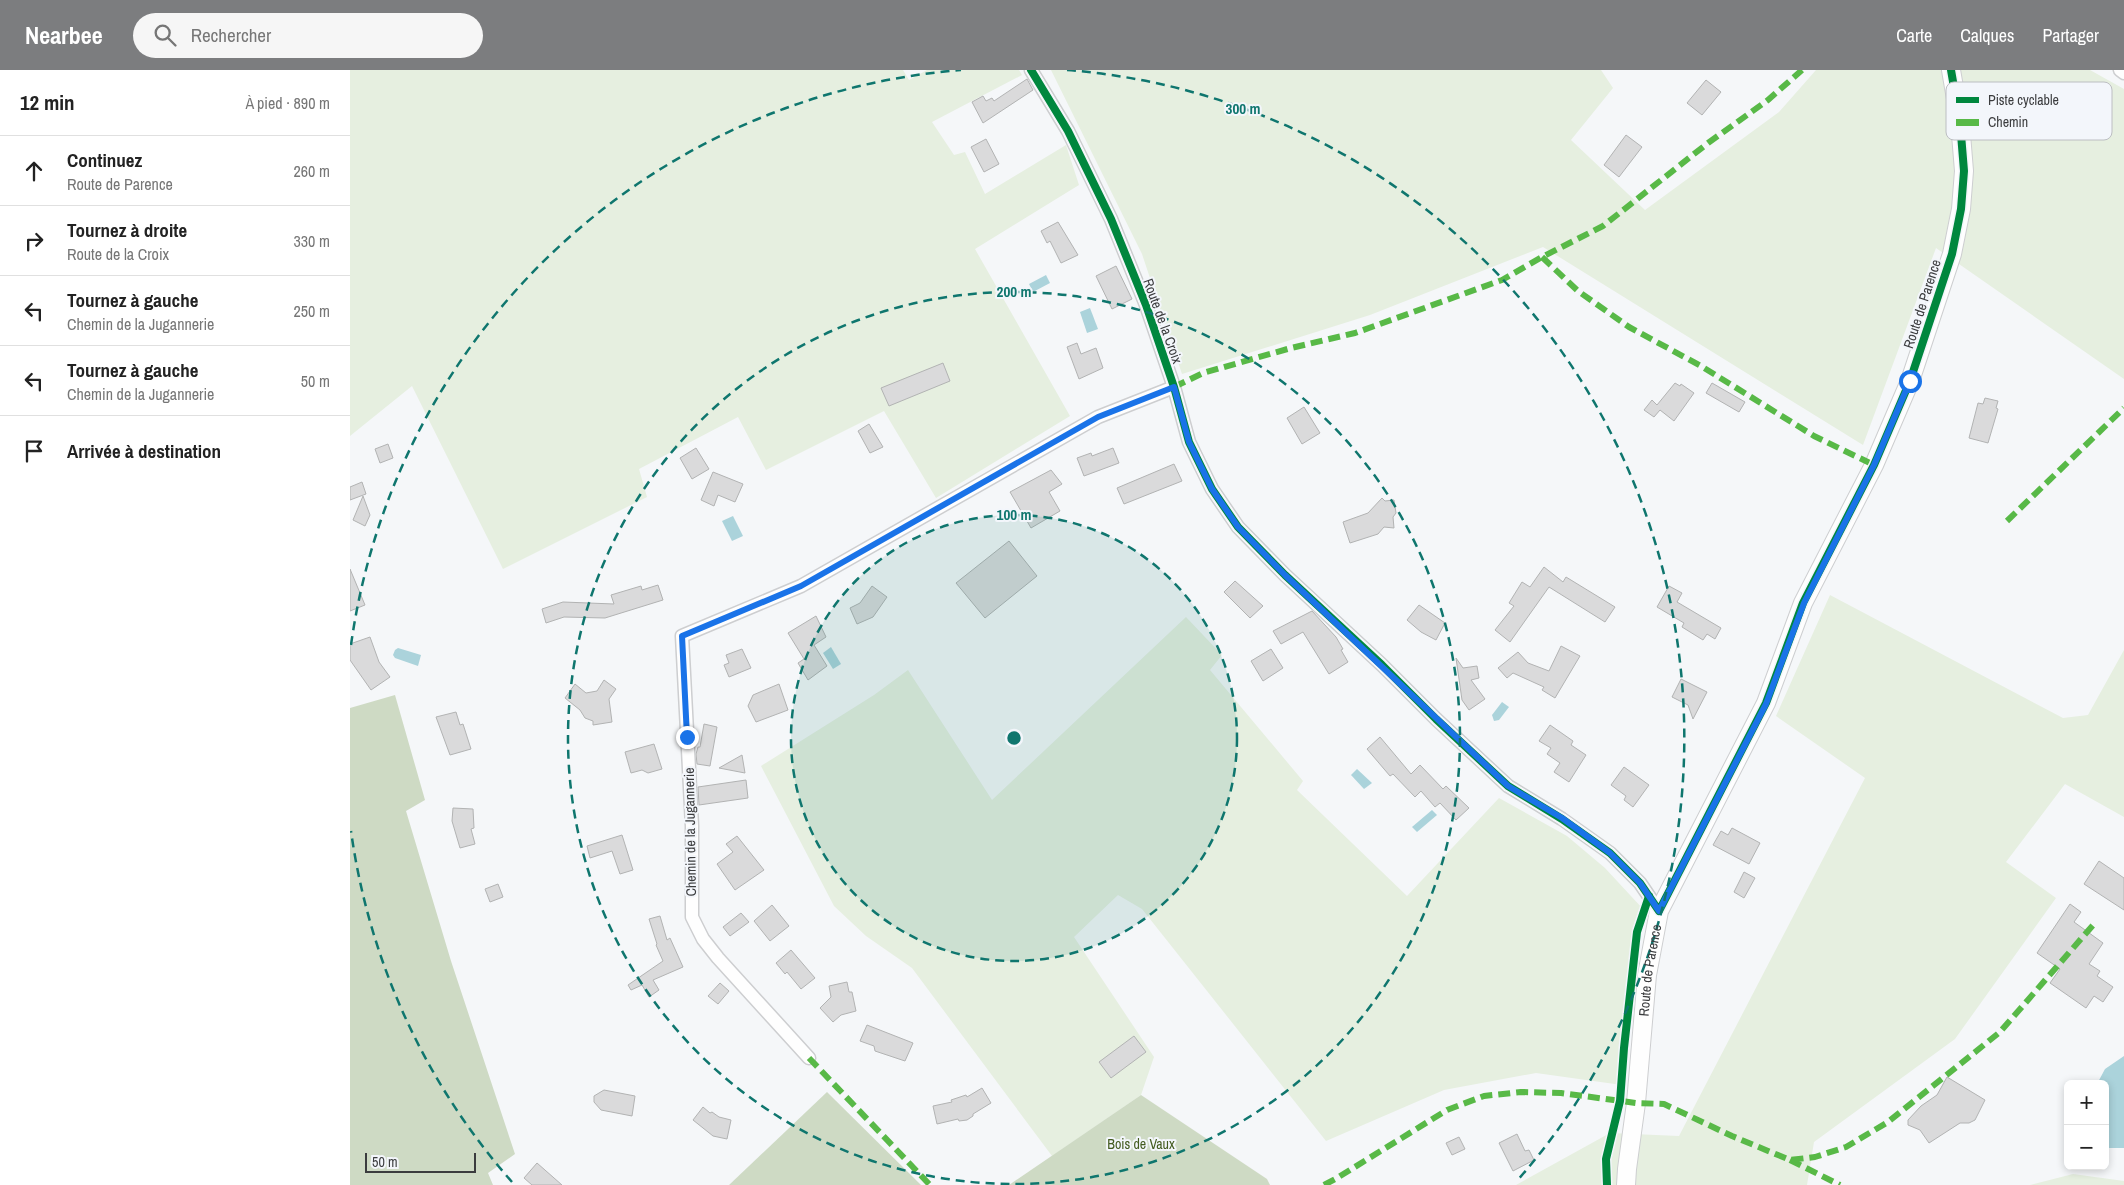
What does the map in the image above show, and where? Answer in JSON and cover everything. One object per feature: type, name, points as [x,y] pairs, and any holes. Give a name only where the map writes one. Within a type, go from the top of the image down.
[{"type":"street","name":"Route de la Croix","points":[[1031,70],[1068,131],[1110,219],[1146,305],[1174,387],[1189,442],[1212,489],[1238,527],[1285,575],[1508,786],[1562,818],[1610,853],[1640,883],[1659,911]]},
{"type":"street","points":[[2120,70],[2124,73]]},
{"type":"street","name":"Route de Parence","points":[[1626,1185],[1636,1103],[1647,976],[1659,911],[1766,704],[1804,603],[1874,465],[1910,381],[1952,254],[1961,209],[1964,171],[1961,140]]},
{"type":"street","name":"Chemin de la Jugannerie","points":[[809,1058],[713,952],[703,939],[692,917],[692,826],[682,636],[801,586],[1098,417],[1174,387]]},
{"type":"green space","points":[[350,70],[903,70],[909,80],[927,70],[1019,70],[1022,75],[932,122],[954,155],[965,152],[985,194],[1066,145],[1079,185],[975,249],[1070,416],[936,498],[884,411],[766,470],[738,417],[639,469],[647,497],[503,569],[412,386],[350,436]]},
{"type":"green space","points":[[1051,70],[1601,70],[1613,88],[1571,140],[1645,210],[1779,112],[1816,70],[2090,70],[2111,82],[1946,82],[1946,140],[2112,140],[2112,82],[2124,89],[2124,379],[1936,248],[1863,445],[1543,247],[1370,315],[1182,374],[1142,254]]},
{"type":"green space","points":[[1830,595],[2063,718],[2088,715],[2124,650],[2124,817],[2065,784],[2006,862],[2056,898],[1955,1039],[1814,1142],[1807,1185],[1516,1185],[1610,1133],[1679,1136],[1865,778],[1776,716]]},
{"type":"green space","points":[[1186,617],[1222,655],[1210,670],[1303,781],[1297,790],[1407,896],[1499,798],[1567,836],[1605,868],[1643,909],[1622,1085],[1536,1073],[1444,1090],[1326,1141],[1142,909],[1118,895],[1074,937],[1154,1057],[1141,1095],[1052,1156],[912,968],[866,936],[834,906],[761,766],[874,695],[908,670],[992,800]]},
{"type":"green space","points":[[395,695],[425,800],[406,811],[451,961],[515,1154],[488,1173],[493,1185],[350,1185],[350,708]]},
{"type":"green space","points":[[827,1092],[921,1185],[729,1185]]},
{"type":"green space","name":"Bois de Vaux","points":[[1141,1095],[1267,1179],[1270,1185],[1009,1185]]},
{"type":"green space","points":[[2073,1174],[2124,1181],[2124,1185],[2030,1185]]},
{"type":"water","points":[[1046,275],[1050,283],[1033,292],[1029,284]]},
{"type":"water","points":[[1090,308],[1098,329],[1087,333],[1080,312]]},
{"type":"water","points":[[733,516],[743,536],[732,541],[722,521]]},
{"type":"water","points":[[831,647],[841,664],[833,669],[823,653]]},
{"type":"water","points":[[398,648],[421,655],[418,666],[395,658],[393,655]]},
{"type":"water","points":[[1502,702],[1509,707],[1499,720],[1494,721],[1492,715]]},
{"type":"water","points":[[1357,769],[1372,783],[1364,789],[1351,775]]},
{"type":"water","points":[[1432,810],[1437,815],[1417,832],[1412,827]]},
{"type":"water","points":[[2124,1056],[2124,1148],[2109,1148],[2109,1080],[2099,1080],[2105,1069]]},
{"type":"building","points":[[1027,79],[1033,90],[983,123],[972,102],[983,96],[986,101],[992,98],[994,101]]},
{"type":"building","points":[[1706,80],[1721,92],[1702,115],[1687,103]]},
{"type":"building","points":[[1626,135],[1642,147],[1619,177],[1604,165]]},
{"type":"building","points":[[986,139],[999,164],[984,172],[971,147]]},
{"type":"building","points":[[1058,222],[1078,255],[1061,263],[1050,241],[1047,243],[1041,231]]},
{"type":"building","points":[[1116,266],[1132,299],[1112,309],[1096,276]]},
{"type":"building","points":[[1077,343],[1081,354],[1096,348],[1103,368],[1079,379],[1067,347]]},
{"type":"building","points":[[943,363],[950,381],[889,406],[881,388]]},
{"type":"building","points":[[1675,383],[1680,386],[1681,384],[1694,393],[1674,421],[1660,410],[1654,417],[1644,410],[1652,400],[1657,405]]},
{"type":"building","points":[[1712,383],[1745,402],[1739,412],[1706,393]]},
{"type":"building","points":[[1985,398],[1998,401],[1996,408],[1998,409],[1988,443],[1969,438],[1978,403],[1983,404]]},
{"type":"building","points":[[1304,407],[1320,433],[1302,444],[1287,418]]},
{"type":"building","points":[[869,424],[883,447],[870,453],[858,431]]},
{"type":"building","points":[[388,444],[393,458],[380,463],[375,449]]},
{"type":"building","points":[[696,448],[709,469],[692,479],[680,458]]},
{"type":"building","points":[[1113,448],[1119,463],[1084,476],[1077,458],[1091,453],[1092,456]]},
{"type":"building","points":[[1174,464],[1182,481],[1124,504],[1117,488]]},
{"type":"building","points":[[1051,470],[1062,484],[1049,492],[1060,511],[1031,528],[1010,492]]},
{"type":"building","points":[[713,472],[743,484],[735,502],[718,495],[714,506],[701,500]]},
{"type":"building","points":[[362,482],[366,494],[350,500],[350,487]]},
{"type":"building","points":[[363,496],[370,515],[365,526],[353,520]]},
{"type":"building","points":[[1382,498],[1385,501],[1394,500],[1396,513],[1393,517],[1394,528],[1384,527],[1378,534],[1350,543],[1343,522],[1368,513]]},
{"type":"building","points":[[1009,541],[1037,576],[985,618],[956,583]]},
{"type":"building","points":[[1544,567],[1563,582],[1566,577],[1615,607],[1605,622],[1549,587],[1510,642],[1495,630],[1514,606],[1509,603],[1522,582],[1530,587]]},
{"type":"building","points":[[350,569],[365,605],[350,611]]},
{"type":"building","points":[[1235,581],[1263,606],[1250,618],[1224,592]]},
{"type":"building","points":[[658,585],[663,600],[605,618],[564,617],[546,623],[542,609],[563,602],[614,604],[611,595],[641,586],[642,590]]},
{"type":"building","points":[[872,586],[887,597],[873,617],[857,624],[850,608],[860,603]]},
{"type":"building","points":[[1669,586],[1682,593],[1677,602],[1721,628],[1715,639],[1707,634],[1703,640],[1682,627],[1684,623],[1657,607]]},
{"type":"building","points":[[1419,605],[1445,623],[1436,640],[1421,632],[1407,620]]},
{"type":"building","points":[[1312,611],[1336,637],[1348,662],[1329,674],[1303,632],[1281,644],[1273,631]]},
{"type":"building","points":[[816,616],[826,637],[814,645],[827,666],[808,680],[798,663],[804,659],[788,633]]},
{"type":"building","points":[[370,637],[379,662],[390,677],[371,690],[350,660],[350,644]]},
{"type":"building","points":[[1561,646],[1580,656],[1555,698],[1542,690],[1544,687],[1513,673],[1507,678],[1498,668],[1518,652],[1528,663],[1549,671]]},
{"type":"building","points":[[742,649],[751,668],[729,677],[724,665],[729,663],[726,655]]},
{"type":"building","points":[[1271,649],[1283,668],[1263,681],[1251,661]]},
{"type":"building","points":[[1456,658],[1463,668],[1477,666],[1479,678],[1471,680],[1485,699],[1469,710],[1462,700]]},
{"type":"building","points":[[1681,679],[1707,692],[1693,719],[1688,705],[1672,697]]},
{"type":"building","points":[[604,680],[616,689],[609,699],[612,722],[593,725],[593,721],[585,718],[580,710],[565,698],[575,684],[586,693],[597,691]]},
{"type":"building","points":[[779,684],[788,710],[756,722],[748,706],[753,695]]},
{"type":"building","points":[[456,712],[460,725],[463,724],[471,749],[450,755],[436,717]]},
{"type":"building","points":[[704,724],[717,727],[710,766],[697,764],[696,754],[698,747],[700,747]]},
{"type":"building","points":[[1550,725],[1573,741],[1571,745],[1586,755],[1569,782],[1554,772],[1560,763],[1547,754],[1551,748],[1539,741]]},
{"type":"building","points":[[1380,737],[1411,774],[1420,765],[1443,789],[1446,786],[1469,808],[1456,820],[1440,803],[1435,807],[1421,791],[1415,797],[1393,774],[1390,776],[1367,749]]},
{"type":"building","points":[[654,744],[662,769],[648,773],[642,770],[631,773],[625,752]]},
{"type":"building","points":[[742,755],[745,773],[719,768]]},
{"type":"building","points":[[1624,767],[1649,785],[1633,807],[1624,800],[1626,796],[1611,785]]},
{"type":"building","points":[[746,780],[748,798],[699,805],[698,787]]},
{"type":"building","points":[[453,808],[473,809],[474,828],[471,829],[475,844],[460,848],[452,821]]},
{"type":"building","points":[[1732,828],[1760,843],[1749,864],[1713,845],[1721,831],[1728,835]]},
{"type":"building","points":[[622,835],[633,870],[620,874],[612,851],[590,858],[587,846]]},
{"type":"building","points":[[737,836],[764,870],[735,890],[717,864],[733,852],[726,844]]},
{"type":"building","points":[[2099,861],[2124,878],[2124,910],[2084,884]]},
{"type":"building","points":[[1744,872],[1755,878],[1744,898],[1734,892]]},
{"type":"building","points":[[498,884],[503,897],[490,902],[485,889]]},
{"type":"building","points":[[2070,904],[2081,912],[2074,922],[2103,943],[2089,964],[2100,971],[2097,976],[2113,987],[2103,1002],[2094,996],[2086,1008],[2050,983],[2060,969],[2037,953]]},
{"type":"building","points":[[772,905],[789,926],[770,941],[754,921]]},
{"type":"building","points":[[741,913],[749,922],[730,936],[723,927]]},
{"type":"building","points":[[660,916],[667,940],[670,938],[683,967],[653,980],[659,990],[649,997],[642,985],[631,990],[628,985],[663,961],[656,945],[649,919]]},
{"type":"building","points":[[791,950],[815,978],[801,989],[787,972],[785,974],[776,963]]},
{"type":"building","points":[[847,982],[849,992],[852,992],[856,1011],[841,1015],[833,1022],[820,1008],[831,997],[829,986]]},
{"type":"building","points":[[720,983],[729,991],[718,1004],[708,996]]},
{"type":"building","points":[[867,1025],[913,1043],[905,1061],[875,1051],[874,1046],[860,1041]]},
{"type":"building","points":[[1134,1036],[1146,1052],[1111,1078],[1099,1062]]},
{"type":"building","points":[[1947,1077],[1985,1100],[1975,1120],[1969,1123],[1960,1123],[1929,1143],[1920,1130],[1908,1125],[1908,1120],[1921,1106],[1937,1095]]},
{"type":"building","points":[[982,1088],[991,1103],[967,1120],[959,1121],[958,1119],[937,1124],[933,1106],[952,1102],[951,1100],[966,1095],[967,1097]]},
{"type":"building","points":[[604,1090],[635,1096],[632,1116],[601,1110],[594,1102],[594,1096]]},
{"type":"building","points":[[703,1107],[710,1113],[712,1112],[719,1117],[731,1120],[727,1139],[713,1136],[693,1120]]},
{"type":"building","points":[[1517,1134],[1525,1151],[1529,1150],[1534,1160],[1513,1171],[1499,1143]]},
{"type":"building","points":[[1459,1137],[1465,1149],[1452,1155],[1446,1143]]},
{"type":"building","points":[[537,1163],[562,1185],[532,1185],[524,1178]]},
{"type":"marked path","points":[[1174,387],[1203,373],[1291,348],[1355,333],[1502,280],[1603,226],[1708,143],[1768,100],[1802,70]]},
{"type":"marked path","points":[[1542,257],[1578,291],[1629,327],[1701,366],[1814,436],[1874,465]]},
{"type":"marked path","points":[[2007,521],[2124,408]]},
{"type":"marked path","points":[[1324,1185],[1447,1110],[1484,1096],[1521,1092],[1561,1093],[1636,1103],[1664,1104],[1732,1136],[1790,1160],[1815,1157],[1846,1147],[1888,1122],[2000,1032],[2094,924]]},
{"type":"marked path","points":[[809,1058],[930,1185]]},
{"type":"marked path","points":[[1790,1160],[1840,1185]]},
{"type":"cycle path","points":[[1031,70],[1068,131],[1111,219],[1146,305],[1174,387],[1189,442],[1212,489],[1238,527],[1285,575],[1508,786],[1562,819],[1610,853],[1640,883],[1659,911],[1766,703],[1803,603],[1874,465],[1910,381],[1952,254],[1961,209],[1964,171],[1961,140]]},
{"type":"cycle path","points":[[1951,70],[1953,82]]},
{"type":"cycle path","points":[[1607,1185],[1606,1159],[1620,1101],[1637,932],[1649,896]]},
{"type":"route","points":[[687,737],[682,636],[801,586],[1098,417],[1174,387],[1189,442],[1212,489],[1238,527],[1285,575],[1508,786],[1562,818],[1610,853],[1640,883],[1659,911],[1766,704],[1804,603],[1874,465],[1910,381]]}]
